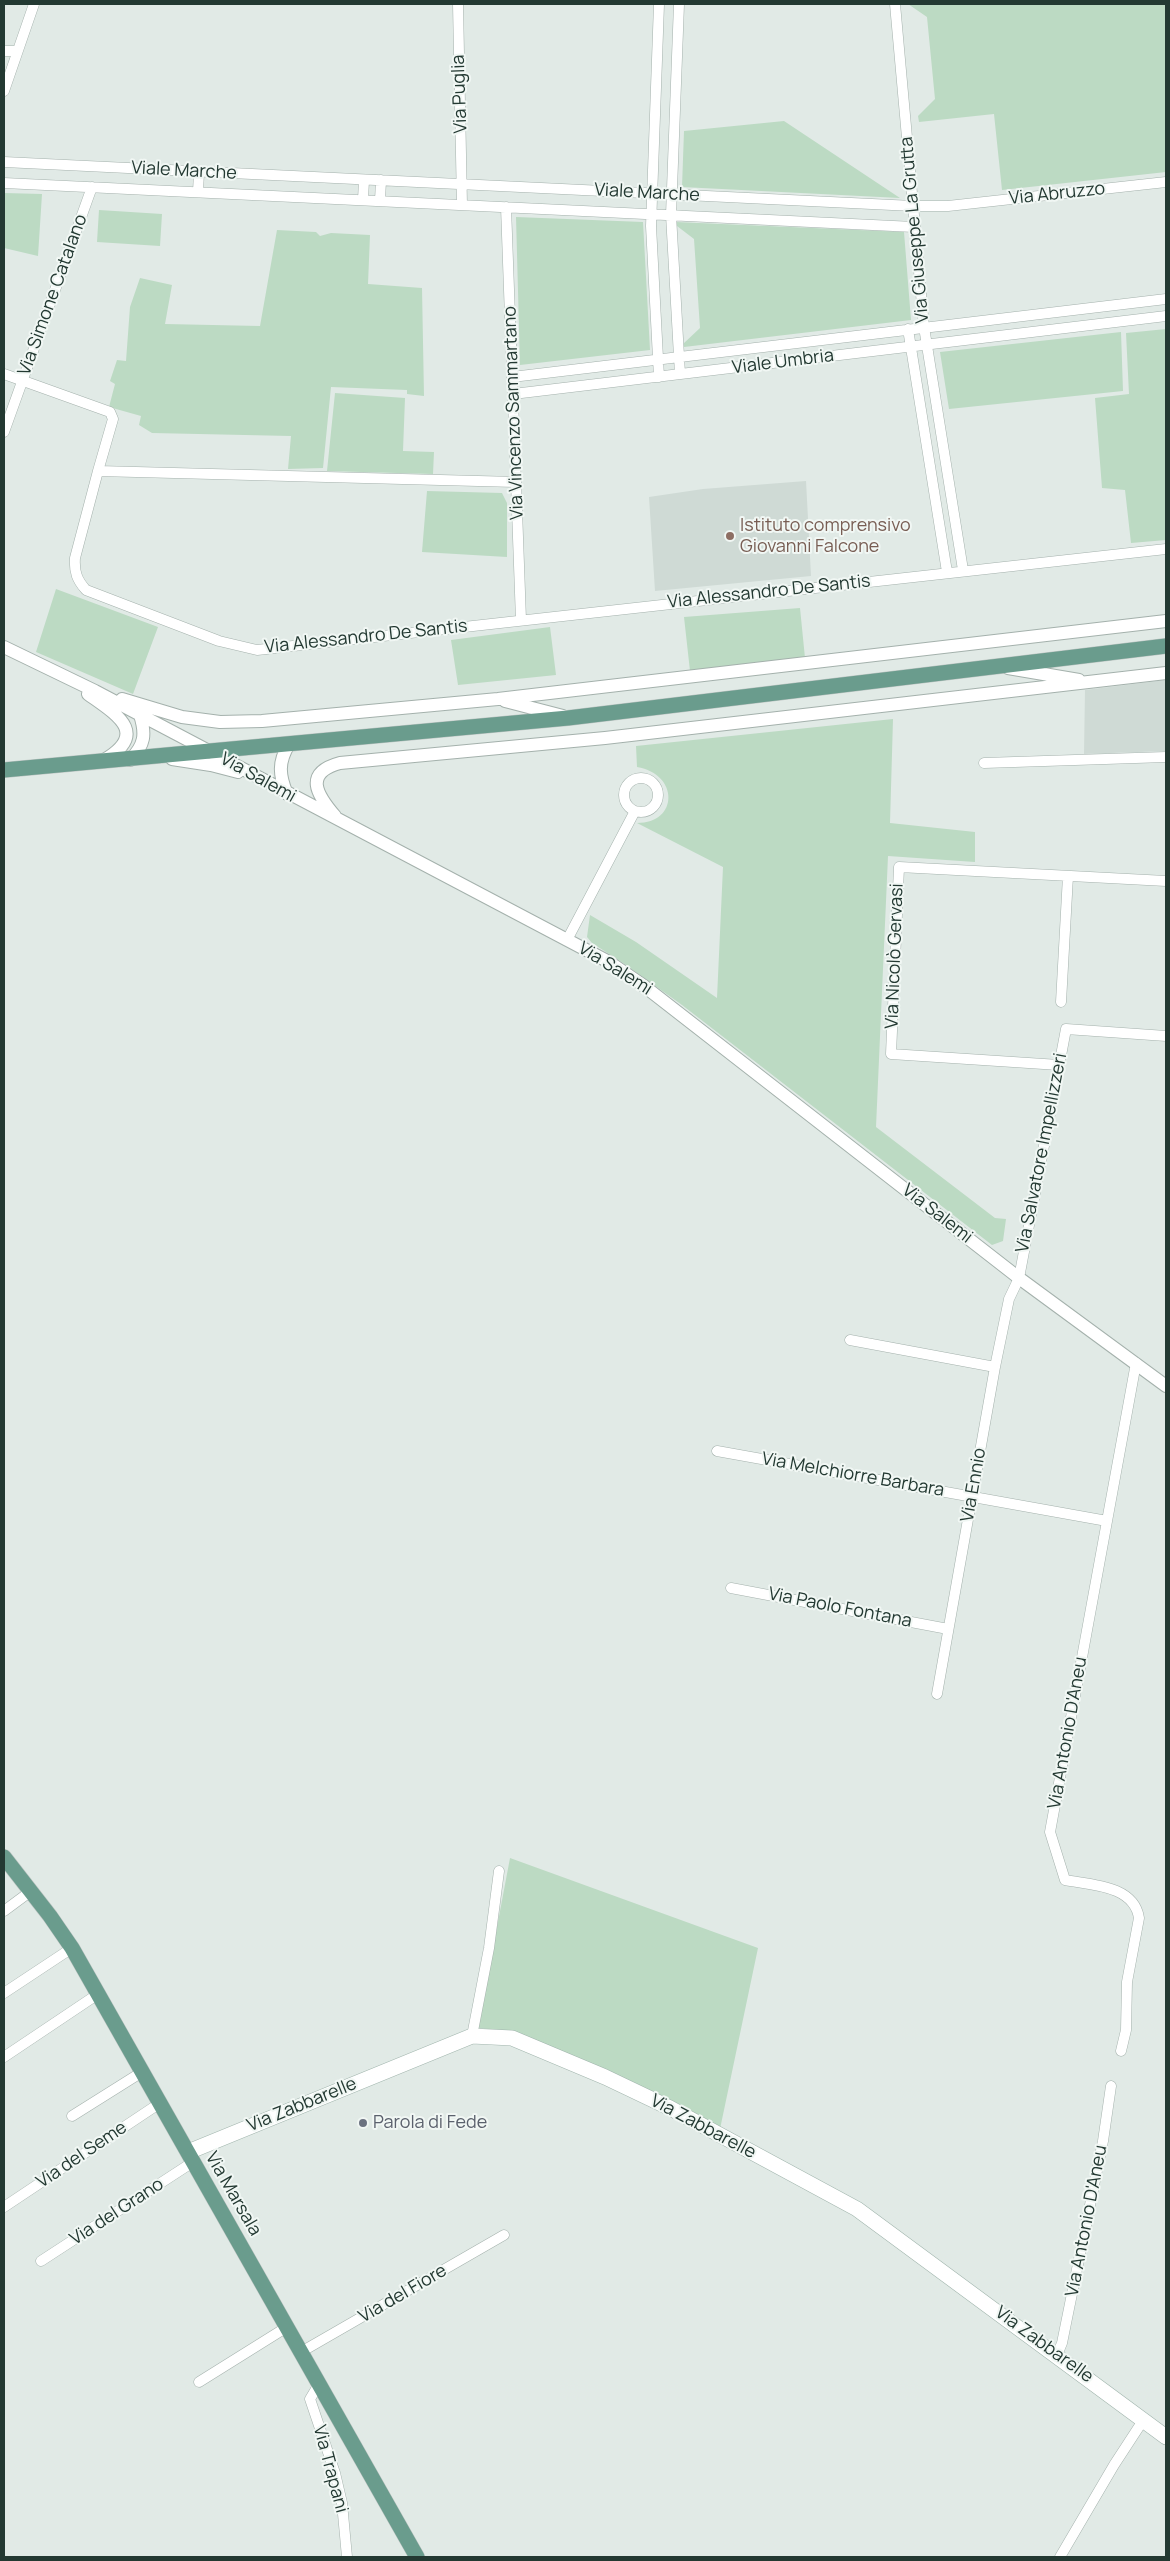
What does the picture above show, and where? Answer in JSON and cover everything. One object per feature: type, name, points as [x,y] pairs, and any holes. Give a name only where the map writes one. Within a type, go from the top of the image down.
[{"type":"main road","points":[[4,770],[130,760],[568,718],[1165,646]]},
{"type":"main road","name":"Via Marsala","points":[[4,1857],[72,1948],[417,2557]]},
{"type":"main road","name":"Via Zabbarelle","points":[[190,2157],[472,2036],[512,2038],[605,2077],[670,2108],[857,2209],[1166,2437]]},
{"type":"street","points":[[4,91],[34,4]]},
{"type":"street","name":"Via Puglia","points":[[458,4],[462,205]]},
{"type":"street","points":[[659,4],[652,214],[660,377]]},
{"type":"street","points":[[679,4],[671,215],[680,374]]},
{"type":"street","name":"Via Giuseppe La Grutta","points":[[895,4],[924,328],[963,570]]},
{"type":"street","points":[[4,51],[17,51]]},
{"type":"street","name":"Viale Marche","points":[[4,162],[672,194],[913,211]]},
{"type":"street","points":[[198,192],[199,172]]},
{"type":"street","points":[[363,200],[364,180]]},
{"type":"street","points":[[380,201],[381,180]]},
{"type":"street","name":"Via Abruzzo","points":[[913,211],[1166,182]]},
{"type":"street","name":"Viale Marche","points":[[4,183],[914,226]]},
{"type":"street","name":"Via Simone Catalano","points":[[4,432],[92,187]]},
{"type":"street","name":"Via Vincenzo Sammartano","points":[[506,207],[521,620]]},
{"type":"street","name":"Viale Marche","points":[[884,225],[898,223],[913,211]]},
{"type":"street","name":"Viale Umbria","points":[[512,377],[1166,299]]},
{"type":"street","points":[[1052,312],[1054,330]]},
{"type":"street","name":"Viale Umbria","points":[[513,394],[1166,316]]},
{"type":"street","name":"Via Giuseppe La Grutta","points":[[908,329],[947,572]]},
{"type":"street","name":"Via Alessandro De Santis","points":[[4,374],[110,412],[113,419],[75,558],[74,571],[78,582],[86,590],[220,641],[257,650],[963,570],[1166,550]]},
{"type":"street","points":[[928,458],[944,455]]},
{"type":"street","points":[[98,471],[516,482]]},
{"type":"street","points":[[96,690],[182,718],[220,722],[262,721],[498,699],[1166,621]]},
{"type":"street","name":"Via Salemi","points":[[4,647],[68,679],[96,690],[287,794],[609,962],[644,986],[1019,1278],[1166,1386]]},
{"type":"street","points":[[998,667],[1094,682]]},
{"type":"street","points":[[338,820],[319,797],[316,786],[319,775],[327,766],[340,763],[605,738],[1166,673]]},
{"type":"street","points":[[68,679],[115,714],[126,728],[127,739],[123,747],[100,762]]},
{"type":"street","points":[[498,699],[568,718]]},
{"type":"street","points":[[130,760],[140,750],[145,736],[140,715]]},
{"type":"street","points":[[287,794],[280,775],[280,764],[282,755],[289,744]]},
{"type":"street","points":[[984,763],[1166,757]]},
{"type":"street","points":[[147,758],[211,765],[260,779]]},
{"type":"street","points":[[567,940],[635,811]]},
{"type":"street","name":"Via Nicolò Gervasi","points":[[1059,1065],[891,1054],[899,867],[1166,881]]},
{"type":"street","points":[[1061,1002],[1068,876]]},
{"type":"street","name":"Via Salvatore Impellizzeri","points":[[1019,1278],[1066,1029],[1166,1036]]},
{"type":"street","name":"Via Ennio","points":[[936,1694],[995,1367],[1009,1300],[1019,1278]]},
{"type":"street","points":[[850,1340],[995,1367]]},
{"type":"street","name":"Via Antonio D'Aneu","points":[[1121,2051],[1126,2030],[1127,1982],[1139,1918],[1138,1909],[1129,1897],[1120,1892],[1065,1880],[1050,1832],[1136,1364]]},
{"type":"street","name":"Via Melchiorre Barbara","points":[[717,1451],[1107,1521]]},
{"type":"street","name":"Via Paolo Fontana","points":[[731,1588],[948,1629]]},
{"type":"street","points":[[472,2036],[489,1948],[499,1871]]},
{"type":"street","points":[[4,1911],[31,1891]]},
{"type":"street","points":[[4,1993],[72,1948]]},
{"type":"street","points":[[4,2057],[98,1994]]},
{"type":"street","points":[[72,2116],[142,2072]]},
{"type":"street","name":"Via Antonio D'Aneu","points":[[1057,2355],[1062,2342],[1101,2151],[1112,2086]]},
{"type":"street","name":"Via del Seme","points":[[4,2207],[160,2103]]},
{"type":"street","name":"Via del Grano","points":[[41,2261],[190,2157]]},
{"type":"street","name":"Via del Fiore","points":[[301,2352],[504,2235]]},
{"type":"street","points":[[199,2382],[287,2327]]},
{"type":"street","name":"Via Trapani","points":[[319,2384],[310,2399],[335,2474],[342,2504],[347,2557]]},
{"type":"street","points":[[1060,2557],[1114,2465],[1144,2420]]},
{"type":"shaded area","name":"Istituto comprensivo Giovanni Falcone","points":[[806,481],[811,576],[655,591],[649,497],[703,489]]},
{"type":"shaded area","points":[[1166,680],[1166,751],[1084,754],[1085,690]]},
{"type":"green space","points":[[908,4],[1166,4],[1166,172],[1002,190],[994,114],[919,122],[918,116],[935,99],[927,17]]},
{"type":"green space","points":[[784,121],[900,198],[682,187],[684,131]]},
{"type":"green space","points":[[4,193],[42,194],[38,256],[4,248]]},
{"type":"green space","points":[[99,210],[162,214],[160,246],[97,242]]},
{"type":"green space","points":[[516,217],[643,222],[650,350],[520,365]]},
{"type":"green space","points":[[676,222],[904,232],[911,320],[684,347],[683,344],[700,328],[694,239],[677,226]]},
{"type":"green space","points":[[277,230],[316,232],[320,236],[331,233],[370,235],[368,284],[422,288],[424,396],[407,394],[407,390],[331,387],[323,468],[288,469],[291,436],[152,433],[139,425],[141,416],[109,407],[115,384],[110,381],[117,360],[126,361],[130,307],[140,278],[172,285],[165,324],[260,326]]},
{"type":"green space","points":[[1166,329],[1166,540],[1131,543],[1125,490],[1102,488],[1095,398],[1129,394],[1126,333]]},
{"type":"green space","points":[[1121,332],[1123,391],[949,409],[940,352]]},
{"type":"green space","points":[[335,393],[405,398],[403,451],[434,452],[433,474],[327,471]]},
{"type":"green space","points":[[427,491],[502,493],[507,503],[507,557],[422,552]]},
{"type":"green space","points":[[56,589],[158,627],[133,694],[36,652]]},
{"type":"green space","points":[[800,608],[805,658],[690,671],[684,617]]},
{"type":"green space","points":[[550,627],[556,675],[458,685],[451,640]]},
{"type":"green space","points":[[893,719],[890,823],[975,832],[975,862],[888,856],[876,1127],[995,1218],[1006,1219],[1003,1241],[992,1245],[682,1005],[592,943],[587,937],[590,915],[636,942],[717,998],[723,867],[637,823],[651,821],[661,815],[667,807],[669,798],[667,788],[661,779],[651,771],[637,767],[636,746]]},
{"type":"green space","points":[[510,1858],[758,1948],[720,2129],[517,2032],[478,2028]]},
{"type":"place","name":"Istituto comprensivo Giovanni Falcone","points":[[730,536]]},
{"type":"place","name":"Parola di Fede","points":[[363,2123]]}]
